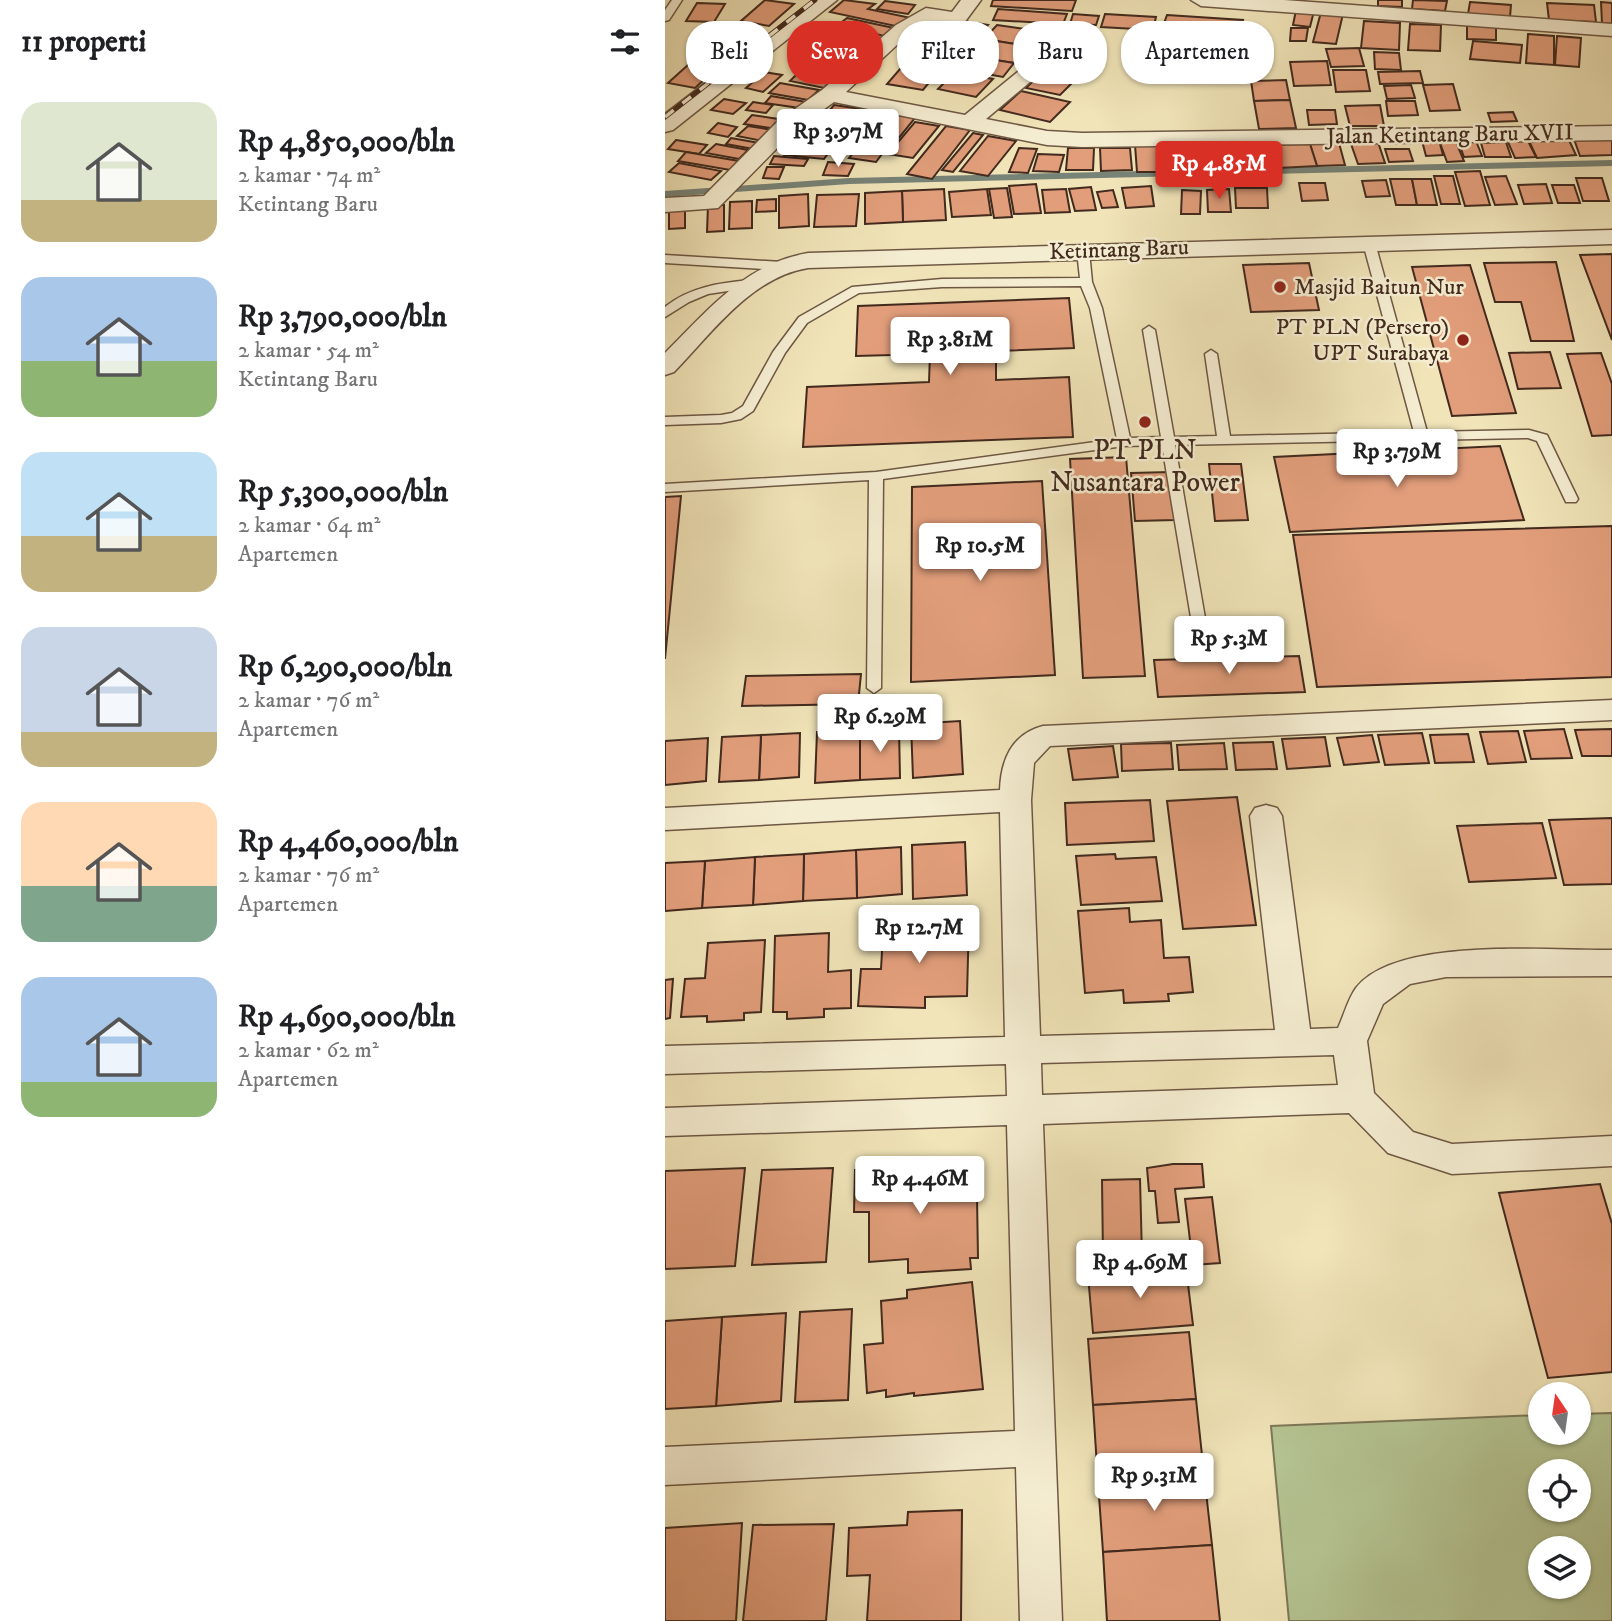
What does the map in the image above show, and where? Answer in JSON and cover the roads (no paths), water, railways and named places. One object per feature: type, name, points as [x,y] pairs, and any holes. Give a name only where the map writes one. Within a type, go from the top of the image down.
[{"type":"street","points":[[665,125],[827,0]]},
{"type":"street","points":[[665,205],[718,195],[786,126],[829,95],[903,29],[926,14],[957,19],[971,0]]},
{"type":"street","points":[[1201,0],[1612,30]]},
{"type":"street","points":[[971,121],[1016,84]]},
{"type":"street","name":"Jalan Ketintang Baru XVII","points":[[829,95],[1047,138],[1082,140],[1612,133]]},
{"type":"street","name":"Ketintang Baru","points":[[665,367],[750,284],[782,266],[848,257],[1612,237]]},
{"type":"street","points":[[1041,1621],[1015,800],[1017,761],[1026,746],[1043,736],[1612,710]]},
{"type":"street","points":[[665,819],[1015,800]]},
{"type":"street","points":[[1266,816],[1294,1043]]},
{"type":"street","points":[[1612,963],[1446,964],[1402,972],[1369,996],[1350,1041],[1357,1099],[1401,1143],[1452,1159],[1612,1152]]},
{"type":"street","points":[[665,1060],[1350,1041]]},
{"type":"street","points":[[665,1122],[1357,1099]]},
{"type":"street","points":[[665,1466],[1035,1448]]},
{"type":"lane","points":[[665,18],[677,0]]},
{"type":"lane","points":[[1369,243],[1421,435]]},
{"type":"lane","points":[[1083,251],[1086,282],[1096,308],[1124,442]]},
{"type":"lane","points":[[665,259],[782,266]]},
{"type":"lane","points":[[665,421],[721,419],[736,416],[748,408],[779,352],[803,320],[856,290],[942,283],[1086,282]]},
{"type":"lane","points":[[665,313],[680,300],[696,292],[750,284]]},
{"type":"lane","points":[[1149,330],[1202,641]]},
{"type":"lane","points":[[1210,354],[1224,439]]},
{"type":"lane","points":[[665,488],[876,475],[1124,442],[1535,435],[1542,438],[1571,499]]},
{"type":"lane","points":[[874,688],[876,475]]},
{"type":"waterway","points":[[665,194],[849,181],[1612,163]]},
{"type":"railway","points":[[665,117],[815,0]]},
{"type":"place","name":"Masjid Baitun Nur","points":[[1280,287]]},
{"type":"place","name":"PT PLN (Persero) UPT Surabaya","points":[[1463,340]]},
{"type":"place","name":"PT PLN Nusantara Power","points":[[1145,422]]}]
